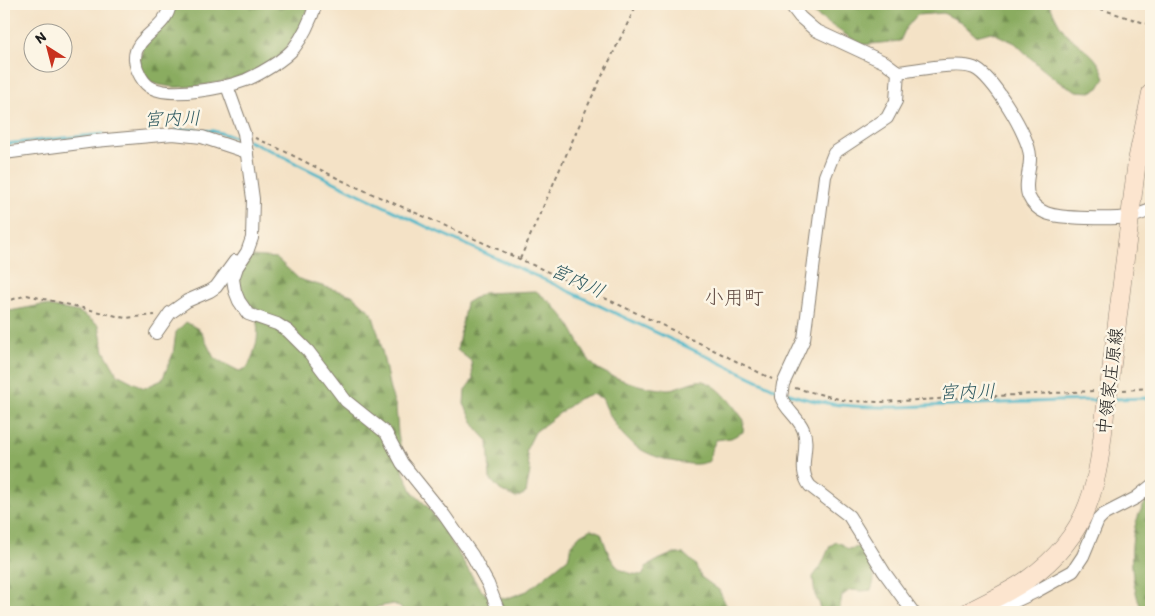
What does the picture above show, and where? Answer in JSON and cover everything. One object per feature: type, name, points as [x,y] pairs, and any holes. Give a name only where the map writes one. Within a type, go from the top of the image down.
[{"type":"main road","name":"中領家庄原線","points":[[979,611],[1045,566],[1062,549],[1076,531],[1095,486],[1100,459],[1136,161],[1151,93]]},
{"type":"street","points":[[170,4],[162,23],[142,41],[136,50],[135,60],[139,74],[150,88],[163,92],[226,86],[248,79],[271,66],[293,49],[306,29],[316,4]]},
{"type":"street","points":[[790,4],[800,17],[815,30],[886,63],[898,72],[955,64],[974,68],[981,72],[989,79],[1014,116],[1027,142],[1030,155],[1027,190],[1036,207],[1046,213],[1076,217],[1130,217],[1151,210]]},
{"type":"street","points":[[898,72],[896,101],[887,118],[834,153],[829,163],[825,176],[804,339],[782,388],[781,400],[803,430],[805,446],[803,470],[806,481],[849,516],[884,572],[913,612]]},
{"type":"street","points":[[226,86],[246,143],[253,199],[252,238],[247,252],[237,267],[233,284],[239,301],[248,314],[277,324],[288,331],[308,351],[346,401],[386,433],[402,463],[444,515],[472,555],[488,584],[499,612]]},
{"type":"street","points":[[4,153],[173,134],[246,143]]},
{"type":"street","points":[[156,333],[170,313],[187,301],[200,296],[216,286],[232,264],[242,258]]},
{"type":"street","points":[[979,611],[1035,592],[1073,571],[1083,556],[1098,520],[1103,515],[1136,498],[1151,486]]},
{"type":"path","points":[[520,259],[590,101],[637,4]]},
{"type":"path","points":[[1085,4],[1151,25]]},
{"type":"path","points":[[246,143],[268,143],[330,175],[520,259],[689,337],[782,388],[839,399],[864,401],[1108,394],[1151,388]]},
{"type":"path","points":[[4,302],[27,295],[125,318],[170,313]]},
{"type":"green space","points":[[174,4],[310,4],[305,18],[289,44],[270,63],[233,79],[206,85],[178,87],[151,83],[139,67],[143,46]]},
{"type":"green space","points":[[808,4],[1049,4],[1064,31],[1094,58],[1105,78],[1099,88],[1091,92],[1077,91],[1059,82],[1015,43],[991,32],[976,36],[961,22],[943,13],[917,15],[906,28],[900,41],[861,45],[810,11]]},
{"type":"green space","points":[[252,256],[276,258],[299,279],[352,295],[372,313],[380,340],[390,390],[396,407],[404,473],[413,493],[427,506],[441,525],[480,589],[486,594],[505,599],[527,591],[568,558],[572,544],[580,535],[591,529],[601,533],[610,557],[625,572],[643,575],[646,567],[658,560],[672,554],[684,554],[695,564],[701,577],[719,590],[731,612],[402,612],[402,609],[394,604],[377,607],[371,612],[4,612],[4,312],[42,305],[79,312],[99,325],[104,351],[117,374],[144,388],[162,380],[173,354],[176,332],[186,322],[200,330],[214,358],[239,371],[247,368],[254,353],[258,330],[255,315],[235,279]]},
{"type":"green space","points":[[536,291],[563,316],[586,356],[595,367],[624,381],[652,388],[669,389],[691,382],[703,381],[715,387],[726,397],[744,420],[743,432],[731,438],[716,440],[711,451],[710,461],[705,463],[690,464],[662,459],[639,449],[630,442],[608,412],[602,398],[591,394],[578,399],[535,432],[526,450],[530,472],[526,493],[516,498],[500,490],[490,479],[488,441],[477,429],[464,404],[465,390],[473,379],[471,361],[457,350],[466,303],[483,293]]},
{"type":"green space","points":[[1151,496],[1151,612],[1143,612],[1134,585],[1132,569],[1133,536],[1137,520]]},
{"type":"green space","points":[[836,542],[848,549],[859,547],[872,567],[874,573],[873,584],[871,590],[850,590],[842,596],[839,612],[819,612],[820,605],[815,595],[813,577],[822,564],[830,546]]},
{"type":"waterway","name":"宮内川","points":[[177,129],[213,131],[242,139]]},
{"type":"waterway","name":"宮内川","points":[[4,144],[103,134]]},
{"type":"waterway","name":"宮内川","points":[[248,141],[427,227],[545,280],[778,390]]},
{"type":"waterway","name":"宮内川","points":[[784,392],[824,403],[866,407],[1101,400]]},
{"type":"waterway","name":"宮内川","points":[[1112,399],[1151,398]]},
{"type":"district","name":"小用町","points":[[734,297]]}]
